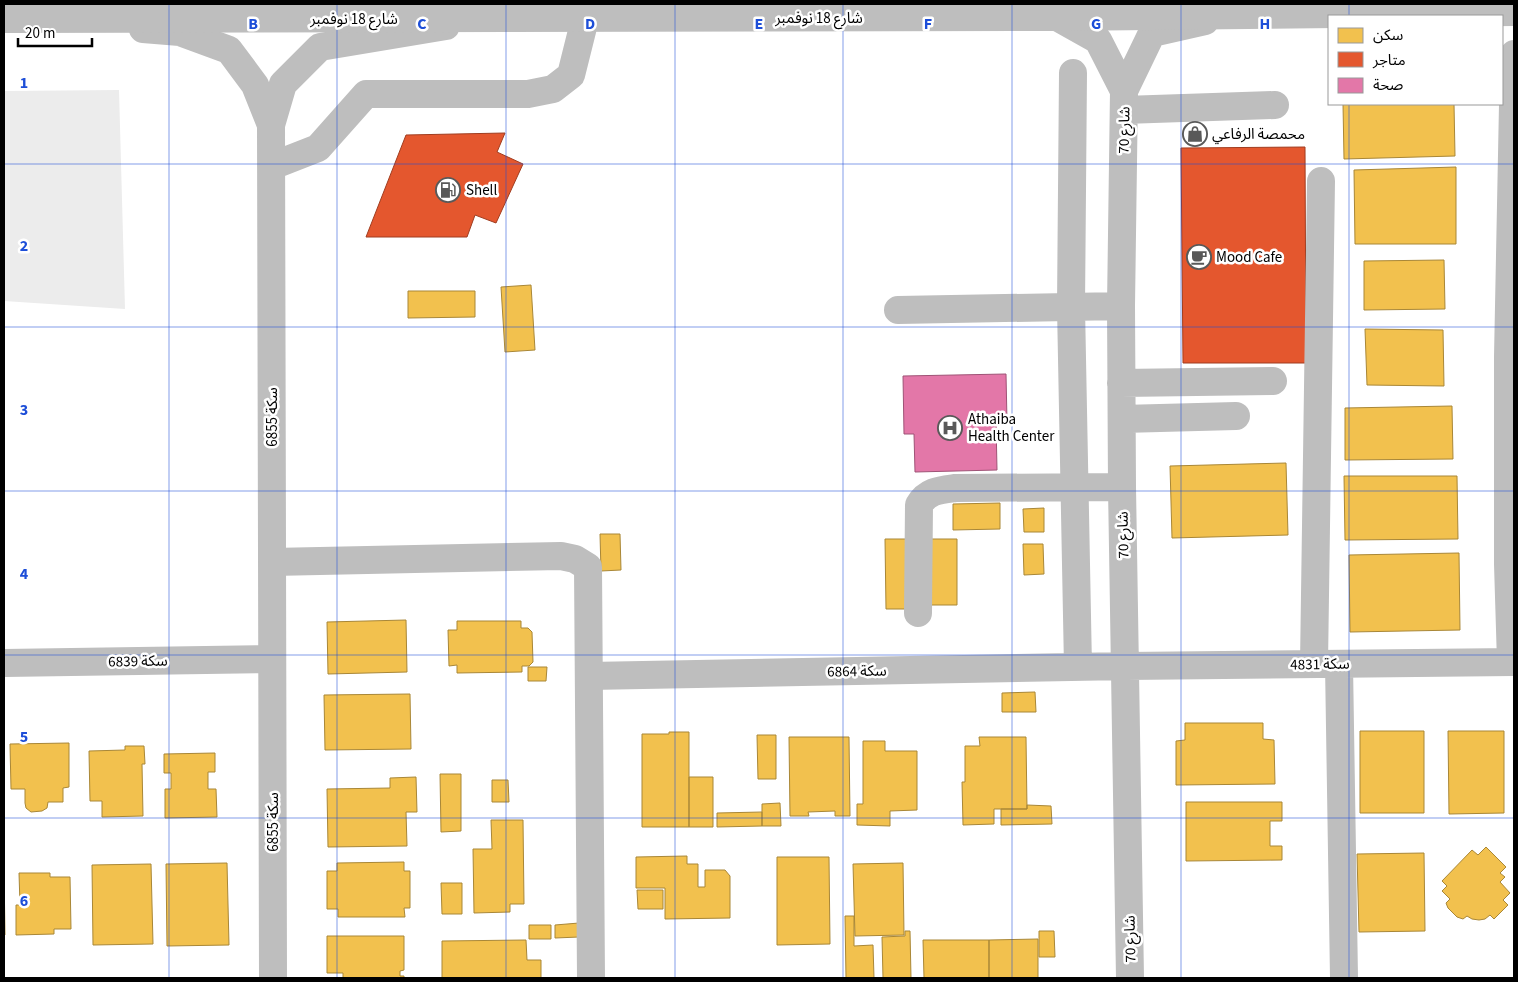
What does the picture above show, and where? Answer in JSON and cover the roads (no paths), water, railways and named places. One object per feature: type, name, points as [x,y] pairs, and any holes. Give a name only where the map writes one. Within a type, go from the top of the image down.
[{"type":"street","name":"شارع 18 نوفمبر","points":[[9,19],[1057,18],[1514,12]]},
{"type":"street","name":"شارع 70","points":[[1130,978],[1120,306],[1124,100],[1152,33],[1233,15]]},
{"type":"street","name":"سكة 6855","points":[[273,978],[271,125],[283,84],[320,47],[491,18]]},
{"type":"street","name":"شارع 70","points":[[1057,18],[1098,40],[1124,100]]},
{"type":"street","points":[[9,19],[180,32],[229,50],[255,85],[271,125]]},
{"type":"street","points":[[272,166],[318,148],[366,94],[528,94],[553,89],[572,75],[585,19]]},
{"type":"street","points":[[1512,662],[1508,564],[1514,54]]},
{"type":"street","points":[[1073,73],[1071,307],[1078,667]]},
{"type":"street","points":[[1124,100],[1275,105]]},
{"type":"street","points":[[1321,181],[1326,664],[1344,978]]},
{"type":"street","points":[[898,310],[1120,306]]},
{"type":"street","points":[[1121,383],[1273,381]]},
{"type":"street","points":[[1122,419],[1236,416]]},
{"type":"street","points":[[918,613],[919,505],[928,494],[954,488],[1122,487]]},
{"type":"street","points":[[272,562],[561,556],[575,559],[588,567],[591,978]]},
{"type":"street","name":"سكة 6839","points":[[4,662],[272,659]]},
{"type":"street","name":"سكة 4831","points":[[1126,666],[1512,662]]},
{"type":"street","name":"سكة 6864","points":[[589,676],[1126,666]]},
{"type":"place","name":"محمصة الرفاعي","points":[[1195,134]]},
{"type":"place","name":"Shell","points":[[448,190]]},
{"type":"place","name":"Mood Cafe","points":[[1199,257]]},
{"type":"place","name":"Athaiba Health Center","points":[[950,428]]}]
